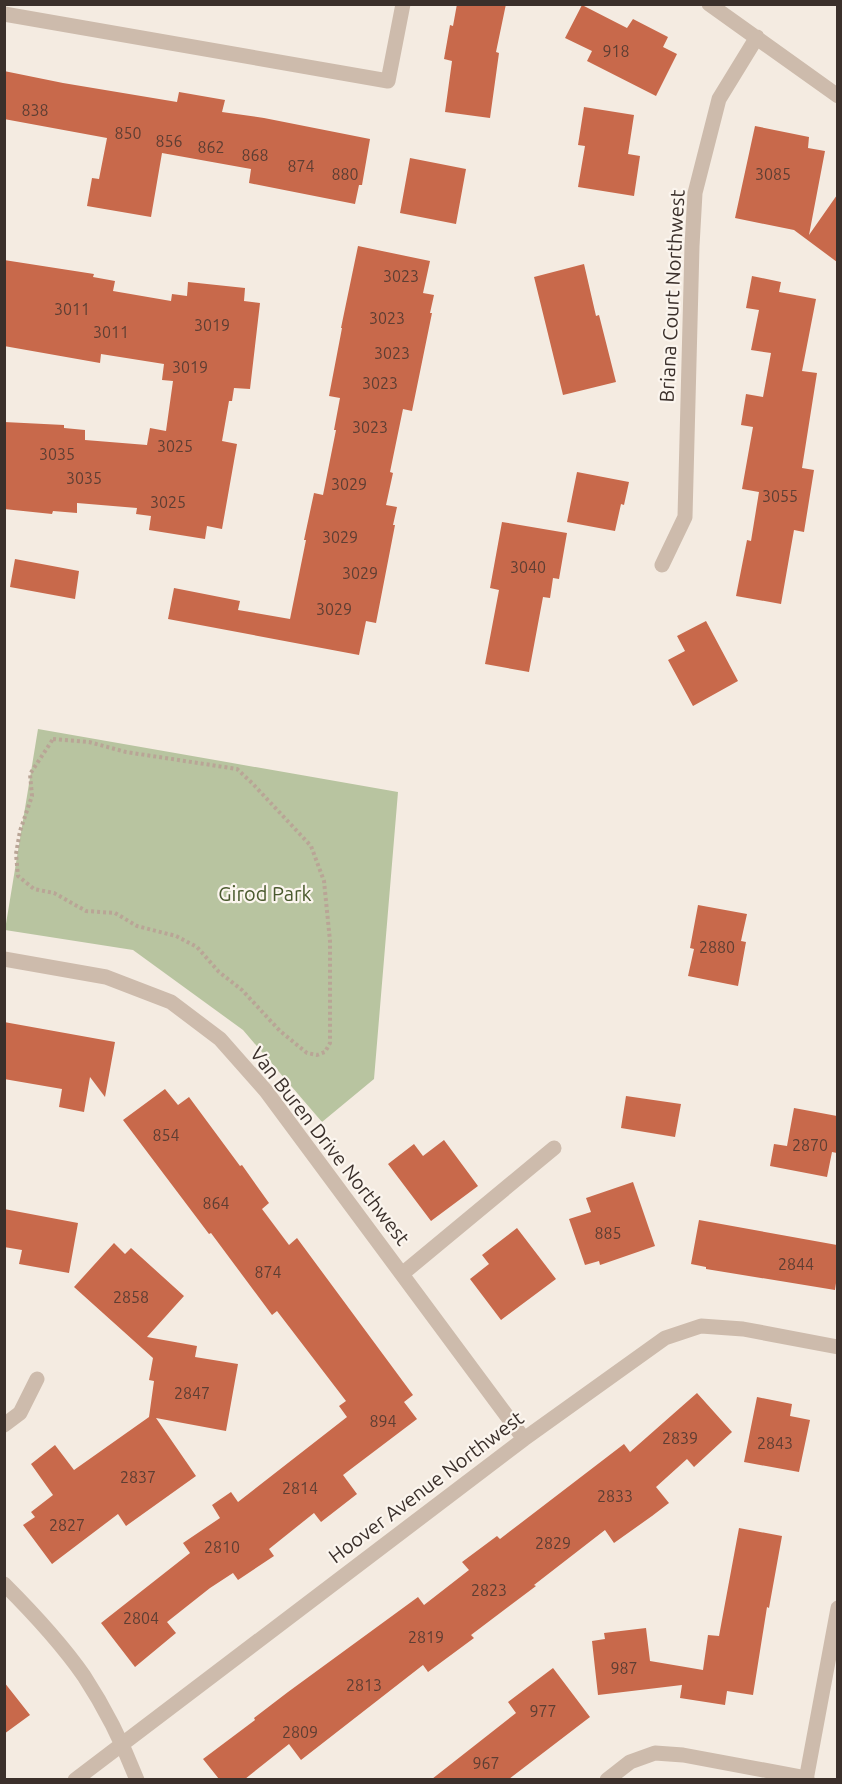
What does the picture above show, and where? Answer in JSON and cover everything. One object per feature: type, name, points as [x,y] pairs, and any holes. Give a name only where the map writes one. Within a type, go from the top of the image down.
[{"type":"street","points":[[4,14],[388,81],[404,4]]},
{"type":"street","points":[[709,4],[837,96]]},
{"type":"street","name":"Briana Court Northwest","points":[[662,565],[685,516],[695,193],[719,99],[757,37]]},
{"type":"street","name":"Van Buren Drive Northwest","points":[[4,959],[106,977],[171,1002],[220,1039],[266,1091],[524,1438]]},
{"type":"street","points":[[402,1274],[554,1148]]},
{"type":"street","name":"Hoover Avenue Northwest","points":[[75,1779],[524,1438],[665,1338],[701,1326],[743,1329],[837,1347]]},
{"type":"street","points":[[4,1425],[20,1413],[37,1379]]},
{"type":"street","points":[[4,1584],[34,1614],[83,1676],[123,1743],[137,1779]]},
{"type":"street","points":[[607,1779],[630,1762],[655,1753],[683,1755],[806,1779],[837,1608]]},
{"type":"path","points":[[53,739],[89,742],[126,752],[237,769],[311,846],[324,881],[330,941],[330,1043],[325,1052],[317,1055],[307,1053],[280,1031],[242,990],[219,972],[197,947],[176,936],[138,926],[115,913],[86,911],[54,893],[34,889],[18,876],[16,854],[20,831],[32,796],[30,774],[53,739]]},
{"type":"green space","name":"Girod Park","points":[[38,729],[398,792],[374,1079],[322,1122],[243,1030],[133,950],[5,930]]},
{"type":"building","points":[[457,4],[506,4],[496,52],[499,53],[490,118],[445,112],[452,61],[444,59],[450,25],[453,26]]},
{"type":"building","points":[[582,5],[627,28],[633,19],[668,37],[663,47],[677,54],[656,96],[587,61],[592,51],[565,38]]},
{"type":"building","points":[[4,71],[177,102],[179,92],[225,100],[222,112],[370,139],[362,185],[359,185],[355,204],[249,183],[251,169],[162,153],[151,217],[87,206],[92,178],[99,179],[107,138],[4,119]]},
{"type":"building","points":[[584,107],[634,115],[628,154],[640,156],[634,196],[578,187],[585,146],[578,145]]},
{"type":"building","points":[[755,126],[809,137],[808,148],[825,151],[809,235],[837,195],[837,262],[794,230],[735,218]]},
{"type":"building","points":[[410,158],[466,169],[456,224],[400,213]]},
{"type":"building","points":[[358,246],[430,261],[423,293],[434,295],[412,411],[403,409],[390,472],[393,473],[386,505],[397,507],[376,623],[366,621],[359,655],[168,619],[174,588],[240,601],[238,610],[290,619],[314,493],[323,495],[336,430],[334,430],[340,398],[329,396]]},
{"type":"building","points":[[4,260],[94,274],[93,277],[115,281],[113,291],[171,301],[172,294],[187,296],[188,282],[245,288],[244,301],[260,303],[250,389],[234,388],[232,401],[229,401],[222,441],[237,444],[222,529],[207,526],[205,539],[149,530],[151,516],[136,514],[137,508],[77,503],[77,513],[53,511],[52,514],[4,509],[4,422],[64,425],[64,428],[85,430],[85,440],[147,445],[150,428],[166,431],[173,381],[162,380],[164,364],[101,354],[100,363],[4,346]]},
{"type":"building","points":[[584,264],[596,316],[599,315],[616,382],[563,395],[534,277]]},
{"type":"building","points":[[752,276],[781,282],[779,292],[816,299],[802,371],[817,373],[802,468],[814,470],[804,532],[794,530],[781,604],[736,596],[747,540],[751,541],[759,492],[742,489],[753,427],[741,425],[746,394],[763,397],[771,353],[751,350],[759,310],[746,308]]},
{"type":"building","points":[[577,472],[629,482],[615,531],[567,522]]},
{"type":"building","points":[[502,522],[567,533],[559,579],[553,578],[550,598],[543,597],[529,672],[485,664],[499,590],[490,588]]},
{"type":"building","points":[[15,559],[79,571],[75,599],[10,587]]},
{"type":"building","points":[[706,621],[738,681],[693,706],[668,660],[685,651],[677,636]]},
{"type":"building","points":[[698,905],[747,914],[741,941],[746,942],[738,986],[688,976],[694,949],[690,948]]},
{"type":"building","points":[[4,1022],[115,1042],[105,1097],[90,1077],[84,1112],[59,1107],[62,1089],[4,1079]]},
{"type":"building","points":[[165,1089],[178,1105],[189,1097],[240,1166],[242,1165],[269,1203],[262,1209],[289,1245],[297,1238],[413,1395],[404,1402],[417,1419],[343,1475],[357,1494],[321,1522],[314,1513],[269,1549],[274,1556],[238,1580],[233,1573],[210,1588],[167,1622],[176,1633],[135,1667],[101,1623],[190,1553],[183,1543],[220,1518],[212,1505],[231,1492],[238,1502],[347,1417],[339,1406],[346,1401],[277,1311],[272,1315],[123,1120]]},
{"type":"building","points":[[626,1096],[681,1104],[675,1137],[621,1128]]},
{"type":"building","points":[[794,1108],[837,1116],[837,1153],[832,1152],[827,1177],[770,1166],[774,1144],[787,1146]]},
{"type":"building","points":[[444,1140],[478,1186],[431,1221],[388,1164],[414,1144],[423,1156]]},
{"type":"building","points":[[633,1182],[655,1246],[600,1265],[599,1261],[585,1265],[569,1219],[591,1212],[586,1198]]},
{"type":"building","points":[[4,1209],[78,1223],[69,1273],[19,1264],[22,1250],[4,1247]]},
{"type":"building","points":[[699,1220],[837,1245],[835,1290],[706,1269],[706,1267],[691,1264]]},
{"type":"building","points":[[517,1228],[556,1279],[501,1320],[470,1279],[489,1264],[482,1255]]},
{"type":"building","points":[[114,1243],[125,1254],[131,1248],[184,1296],[147,1337],[197,1346],[195,1357],[238,1364],[226,1431],[156,1418],[196,1476],[126,1526],[118,1514],[52,1564],[23,1525],[35,1517],[31,1512],[53,1495],[31,1464],[55,1445],[74,1470],[149,1417],[154,1381],[149,1380],[153,1358],[74,1287]]},
{"type":"building","points":[[697,1393],[732,1432],[694,1467],[687,1459],[656,1487],[669,1503],[652,1516],[614,1543],[605,1530],[471,1635],[474,1638],[428,1672],[423,1665],[301,1760],[289,1744],[245,1779],[219,1779],[203,1759],[288,1692],[418,1597],[424,1605],[469,1570],[462,1562],[497,1536],[500,1539],[624,1444],[630,1452]]},
{"type":"building","points":[[757,1397],[792,1404],[790,1416],[810,1420],[799,1472],[744,1462]]},
{"type":"building","points":[[739,1528],[782,1536],[769,1608],[767,1607],[753,1695],[727,1691],[725,1705],[680,1698],[682,1685],[598,1695],[592,1641],[605,1639],[604,1633],[646,1628],[650,1661],[703,1670],[708,1635],[719,1636]]},
{"type":"building","points":[[553,1668],[590,1717],[509,1779],[432,1779],[516,1713],[508,1702]]},
{"type":"building","points":[[4,1682],[30,1715],[4,1734]]}]
